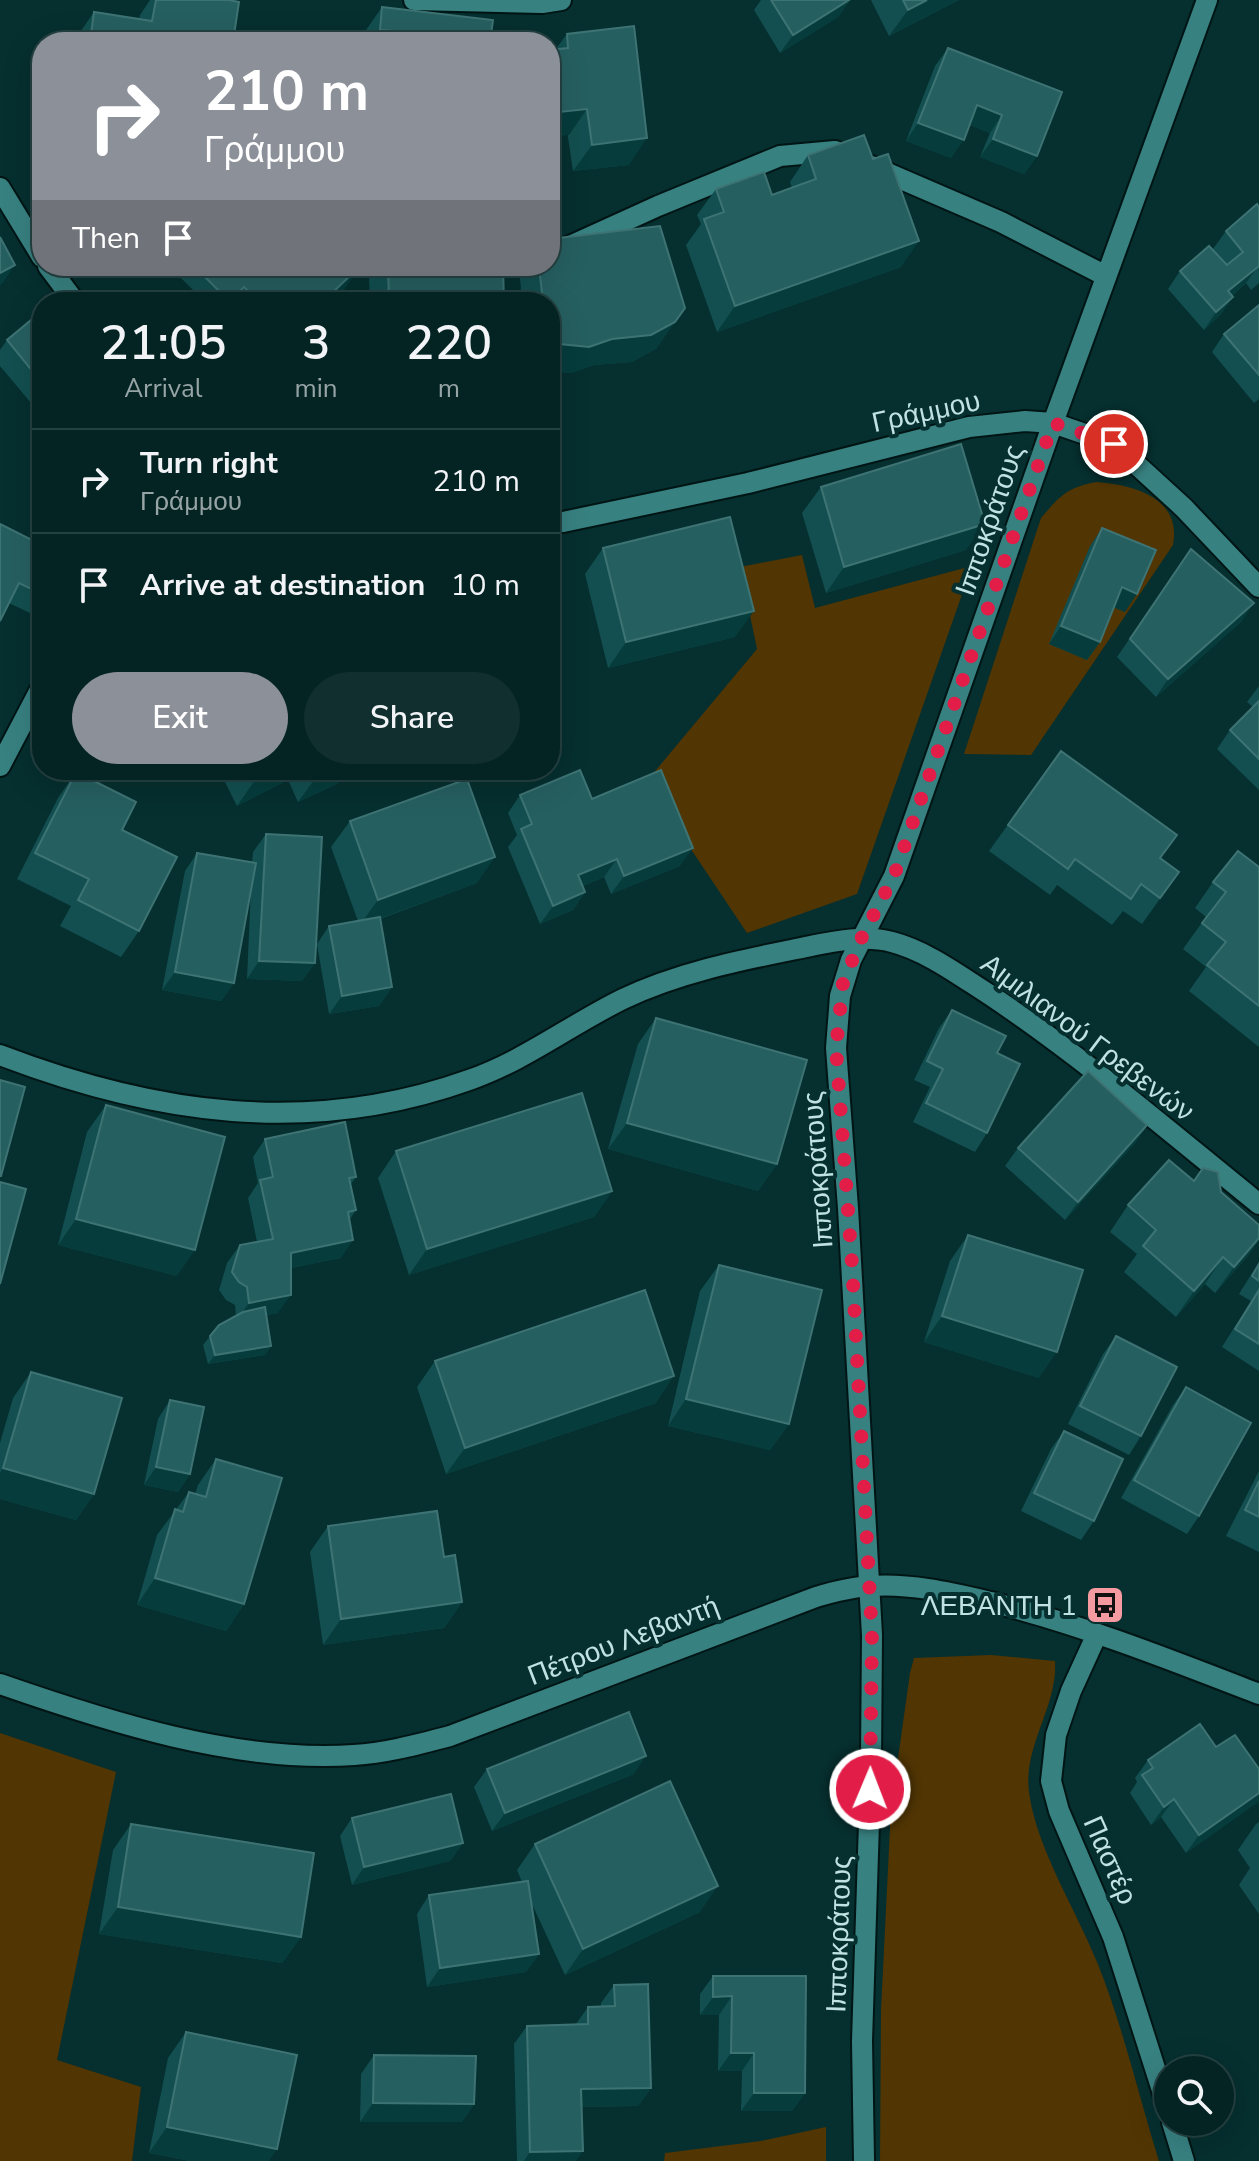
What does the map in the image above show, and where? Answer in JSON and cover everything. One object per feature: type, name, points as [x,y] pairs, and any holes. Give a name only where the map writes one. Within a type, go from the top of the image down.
[{"type":"street","points":[[414,0],[542,3],[561,0]]},
{"type":"street","name":"Ιπποκράτους","points":[[864,2161],[862,2041],[871,1732],[869,1586],[836,1048],[843,983],[861,939],[894,876],[1053,423],[1207,0]]},
{"type":"street","points":[[560,250],[780,156],[835,151],[1001,222],[1106,276]]},
{"type":"street","points":[[0,188],[32,241]]},
{"type":"street","name":"Γράμμου","points":[[560,522],[748,483],[969,427],[1025,421],[1053,423],[1114,444],[1184,508],[1259,587]]},
{"type":"street","points":[[0,766],[32,705]]},
{"type":"street","name":"Αιμιλιανού Γρεβενών","points":[[0,1055],[116,1092],[182,1107],[252,1113],[366,1106],[439,1091],[473,1079],[659,983],[761,956],[861,939],[892,942],[950,970],[1012,1010],[1259,1204]]},
{"type":"street","name":"Πέτρου Λεβαντή","points":[[0,1684],[89,1713],[226,1747],[309,1755],[357,1755],[399,1749],[450,1736],[788,1606],[834,1592],[869,1586],[907,1586],[944,1591],[1017,1609],[1097,1634],[1259,1694]]},
{"type":"street","name":"Παστέρ","points":[[1097,1634],[1071,1691],[1056,1735],[1051,1781],[1059,1811],[1113,1937],[1154,2065]]},
{"type":"street","points":[[1176,2136],[1184,2161]]},
{"type":"shaded area","points":[[1097,482],[1126,486],[1163,505],[1174,529],[1173,545],[1031,755],[964,754],[1041,518],[1065,494]]},
{"type":"shaded area","points":[[802,555],[815,608],[972,566],[857,894],[747,933],[646,782],[757,649],[740,567]]},
{"type":"shaded area","points":[[991,1655],[1055,1661],[1051,1694],[1031,1758],[1029,1792],[1033,1813],[1048,1856],[1106,1985],[1159,2161],[880,2161],[881,2010],[891,1808],[910,1673],[914,1658]]},
{"type":"shaded area","points":[[0,1733],[116,1772],[57,2060],[141,2087],[132,2161],[0,2161]]},
{"type":"shaded area","points":[[826,2127],[826,2161],[664,2161],[665,2153],[761,2141]]},
{"type":"building","points":[[156,0],[239,2],[234,32],[91,32],[94,12],[152,21]]},
{"type":"building","points":[[771,0],[849,0],[793,35]]},
{"type":"building","points":[[903,0],[927,0],[908,10]]},
{"type":"building","points":[[382,7],[493,20],[491,32],[380,30]]},
{"type":"building","points":[[634,26],[647,138],[592,145],[587,109],[560,112],[560,49],[568,48],[567,34]]},
{"type":"building","points":[[948,48],[1062,92],[1037,156],[993,139],[1002,115],[977,105],[964,140],[918,123]]},
{"type":"building","points":[[864,135],[873,159],[888,154],[919,241],[735,306],[704,219],[724,212],[716,189],[764,172],[772,195],[816,179],[808,155]]},
{"type":"building","points":[[1257,204],[1259,266],[1228,291],[1233,297],[1216,312],[1180,271],[1209,246],[1227,265],[1243,252],[1226,231]]},
{"type":"building","points":[[660,226],[685,308],[675,322],[651,335],[612,339],[589,347],[560,344],[560,292],[542,292],[540,276],[560,276],[560,238]]},
{"type":"building","points":[[0,237],[15,265],[0,273]]},
{"type":"building","points":[[350,276],[333,292],[249,292],[244,287],[239,292],[220,292],[206,278]]},
{"type":"building","points":[[388,276],[503,276],[504,292],[389,292]]},
{"type":"building","points":[[1259,305],[1259,375],[1224,334]]},
{"type":"building","points":[[32,319],[32,371],[7,340]]},
{"type":"building","points":[[961,444],[985,524],[844,567],[821,487]]},
{"type":"building","points":[[730,517],[754,611],[626,642],[603,548]]},
{"type":"building","points":[[0,524],[32,540],[32,589],[19,583],[0,621]]},
{"type":"building","points":[[1102,528],[1156,550],[1137,594],[1122,587],[1100,642],[1061,626]]},
{"type":"building","points":[[1191,549],[1254,603],[1168,679],[1130,639]]},
{"type":"building","points":[[1259,701],[1259,759],[1230,730]]},
{"type":"building","points":[[1061,751],[1177,835],[1160,858],[1179,872],[1160,898],[1141,884],[1131,899],[1075,859],[1068,869],[1008,825]]},
{"type":"building","points":[[580,770],[592,799],[661,770],[693,848],[624,876],[617,859],[578,875],[585,892],[553,906],[521,829],[532,824],[520,795]]},
{"type":"building","points":[[72,780],[92,780],[136,802],[122,830],[177,857],[139,931],[78,900],[89,879],[35,853]]},
{"type":"building","points":[[467,780],[495,857],[378,900],[350,821]]},
{"type":"building","points":[[266,834],[322,837],[315,963],[259,961]]},
{"type":"building","points":[[1238,851],[1259,867],[1259,1006],[1207,965],[1226,942],[1202,923],[1226,892],[1213,882]]},
{"type":"building","points":[[197,853],[256,863],[234,983],[175,972]]},
{"type":"building","points":[[380,917],[392,987],[342,996],[329,926]]},
{"type":"building","points":[[952,1010],[1006,1036],[997,1053],[1020,1064],[987,1133],[926,1103],[943,1069],[927,1061]]},
{"type":"building","points":[[656,1018],[807,1060],[777,1164],[627,1123]]},
{"type":"building","points":[[1088,1071],[1147,1125],[1078,1202],[1018,1148]]},
{"type":"building","points":[[0,1080],[25,1087],[1,1176],[0,1176]]},
{"type":"building","points":[[582,1093],[612,1191],[427,1249],[396,1151]]},
{"type":"building","points":[[106,1105],[225,1137],[195,1250],[76,1219]]},
{"type":"building","points":[[345,1122],[356,1177],[349,1178],[356,1210],[348,1212],[353,1240],[291,1253],[291,1295],[249,1303],[247,1287],[232,1272],[240,1245],[273,1239],[260,1180],[273,1177],[265,1139]]},
{"type":"building","points":[[1169,1160],[1194,1181],[1203,1168],[1218,1172],[1221,1192],[1259,1225],[1259,1238],[1234,1267],[1223,1257],[1194,1291],[1143,1246],[1156,1230],[1128,1205]]},
{"type":"building","points":[[0,1182],[26,1189],[0,1284]]},
{"type":"building","points":[[968,1235],[1083,1270],[1057,1352],[942,1316]]},
{"type":"building","points":[[1259,1264],[1259,1281],[1252,1276]]},
{"type":"building","points":[[719,1265],[822,1290],[789,1424],[686,1399]]},
{"type":"building","points":[[645,1290],[674,1376],[465,1448],[435,1361]]},
{"type":"building","points":[[1259,1290],[1259,1344],[1235,1329]]},
{"type":"building","points":[[265,1307],[271,1346],[215,1355],[210,1336],[219,1325],[243,1312]]},
{"type":"building","points":[[1116,1336],[1177,1367],[1141,1436],[1080,1406]]},
{"type":"building","points":[[31,1372],[122,1398],[94,1494],[3,1468]]},
{"type":"building","points":[[1186,1387],[1251,1423],[1199,1516],[1134,1480]]},
{"type":"building","points":[[170,1400],[204,1407],[190,1474],[156,1467]]},
{"type":"building","points":[[1064,1431],[1123,1459],[1094,1521],[1034,1493]]},
{"type":"building","points":[[216,1459],[282,1478],[244,1604],[155,1578],[175,1509],[183,1512],[189,1492],[206,1497]]},
{"type":"building","points":[[1259,1481],[1259,1517],[1245,1510]]},
{"type":"building","points":[[437,1511],[444,1557],[455,1555],[462,1602],[341,1619],[328,1526]]},
{"type":"building","points":[[629,1712],[646,1756],[505,1813],[487,1769]]},
{"type":"building","points":[[1200,1724],[1216,1747],[1235,1735],[1259,1769],[1259,1793],[1199,1835],[1174,1799],[1164,1807],[1142,1775],[1153,1768],[1148,1760]]},
{"type":"building","points":[[670,1781],[718,1886],[583,1949],[535,1844]]},
{"type":"building","points":[[451,1794],[463,1843],[364,1867],[352,1818]]},
{"type":"building","points":[[131,1824],[314,1853],[301,1937],[118,1907]]},
{"type":"building","points":[[528,1881],[539,1954],[440,1968],[429,1895]]},
{"type":"building","points":[[713,1976],[806,1976],[805,2093],[754,2093],[754,2053],[731,2053],[732,1996],[713,1997]]},
{"type":"building","points":[[648,1984],[651,2088],[581,2089],[583,2151],[530,2152],[527,2026],[588,2024],[588,2007],[615,2006],[614,1985]]},
{"type":"building","points":[[186,2032],[297,2055],[277,2149],[167,2127]]},
{"type":"building","points":[[374,2055],[476,2056],[474,2104],[373,2103]]},
{"type":"place","name":"ΛΕΒΑΝΤΗ 1","points":[[1105,1605]]},
{"type":"route","points":[[870,1789],[872,1635],[852,1264],[836,1048],[843,983],[861,939],[894,876],[1053,423],[1114,444]]}]
